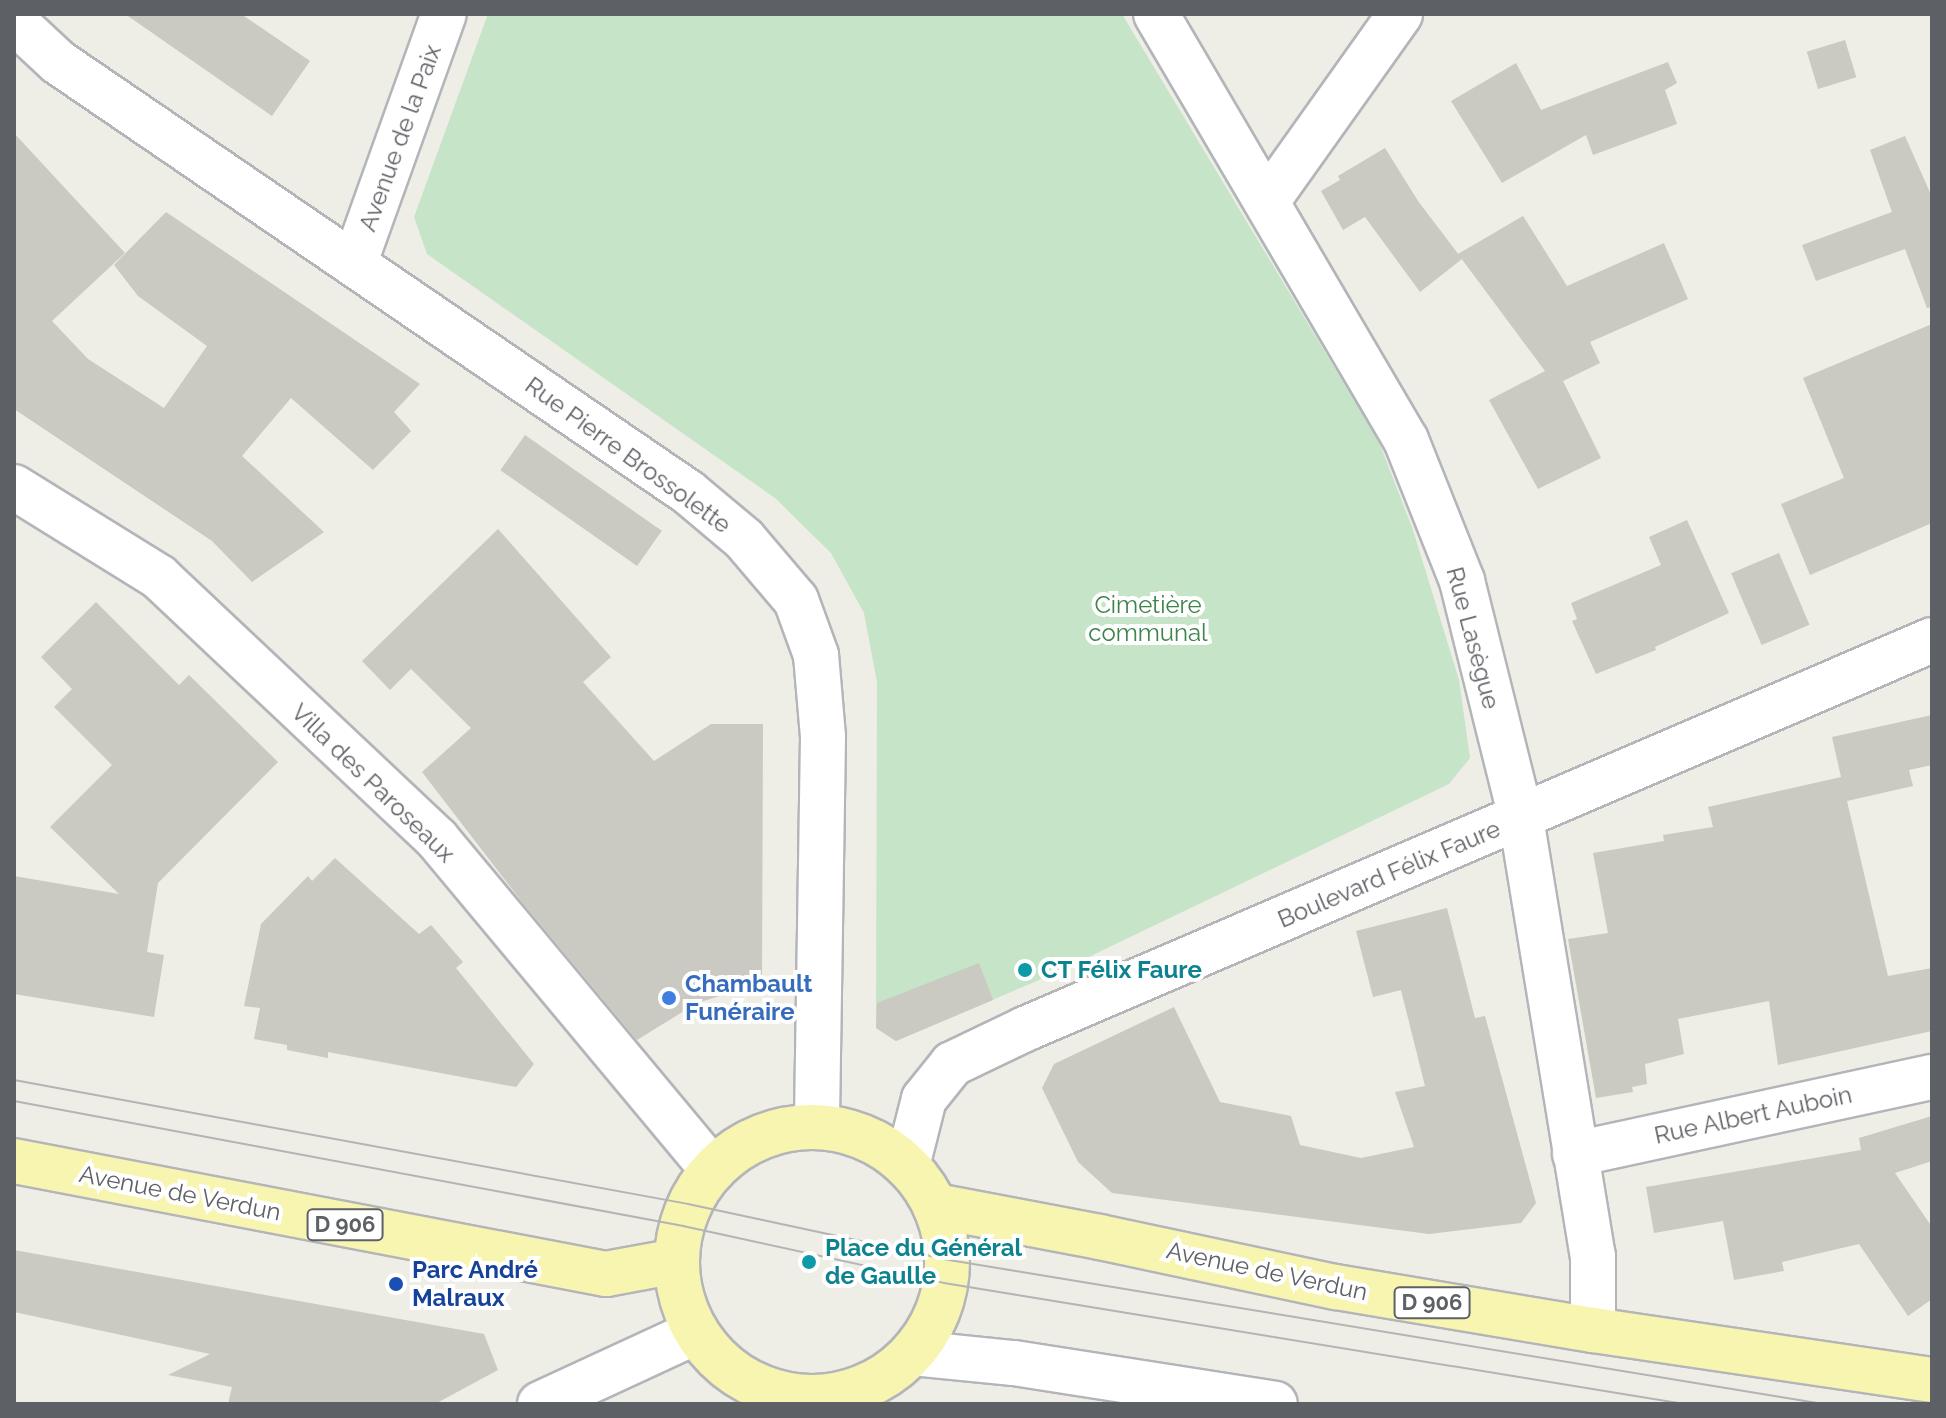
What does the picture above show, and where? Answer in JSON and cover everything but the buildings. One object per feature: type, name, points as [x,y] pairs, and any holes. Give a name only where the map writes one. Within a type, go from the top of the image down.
[{"type":"main road","points":[[817,1126],[851,1132],[871,1140],[907,1166],[936,1206],[949,1260],[937,1316],[913,1353],[884,1377],[850,1392],[813,1401],[767,1390],[726,1367],[696,1332],[681,1298],[676,1261],[688,1204],[713,1170],[740,1147],[777,1130],[817,1126]]},
{"type":"main road","name":"Avenue de Verdun","points":[[14,1161],[606,1274],[676,1261]]},
{"type":"main road","name":"Avenue de Verdun","points":[[936,1206],[1336,1287],[1593,1330],[1932,1380]]},
{"type":"street","name":"Avenue de la Paix","points":[[355,262],[444,14]]},
{"type":"street","name":"Rue Lasègue","points":[[1156,14],[1268,200],[1406,440],[1462,581],[1521,818],[1593,1256],[1593,1330]]},
{"type":"street","points":[[1268,200],[1400,14]]},
{"type":"street","name":"Rue Pierre Brossolette","points":[[14,21],[58,62],[688,492],[744,539],[796,600],[816,655],[823,737],[817,1126]]},
{"type":"street","name":"Villa des Paroseaux","points":[[14,487],[159,577],[437,839],[713,1170]]},
{"type":"street","name":"Boulevard Félix Faure","points":[[907,1166],[924,1099],[952,1064],[1025,1029],[1932,640]]},
{"type":"street","name":"Rue Albert Auboin","points":[[1575,1154],[1932,1077]]},
{"type":"street","points":[[540,1404],[696,1332]]},
{"type":"street","points":[[913,1353],[1014,1363],[1275,1404]]},
{"type":"green space","name":"Cimetière communal","points":[[488,14],[1122,14],[1379,442],[1413,530],[1459,680],[1470,758],[1449,784],[1053,974],[896,1041],[876,1028],[877,682],[864,613],[831,553],[775,498],[427,254],[414,217]]},
{"type":"tram line","points":[[14,1080],[688,1204],[949,1260],[1823,1404]]},
{"type":"tram line","points":[[14,1101],[683,1226],[944,1283],[1684,1404]]},
{"type":"place","name":"CT Félix Faure","points":[[1025,970]]},
{"type":"place","name":"Chambault Funéraire","points":[[669,998]]},
{"type":"place","name":"Place du Général de Gaulle","points":[[809,1262]]},
{"type":"place","name":"Parc André Malraux","points":[[396,1284]]}]
